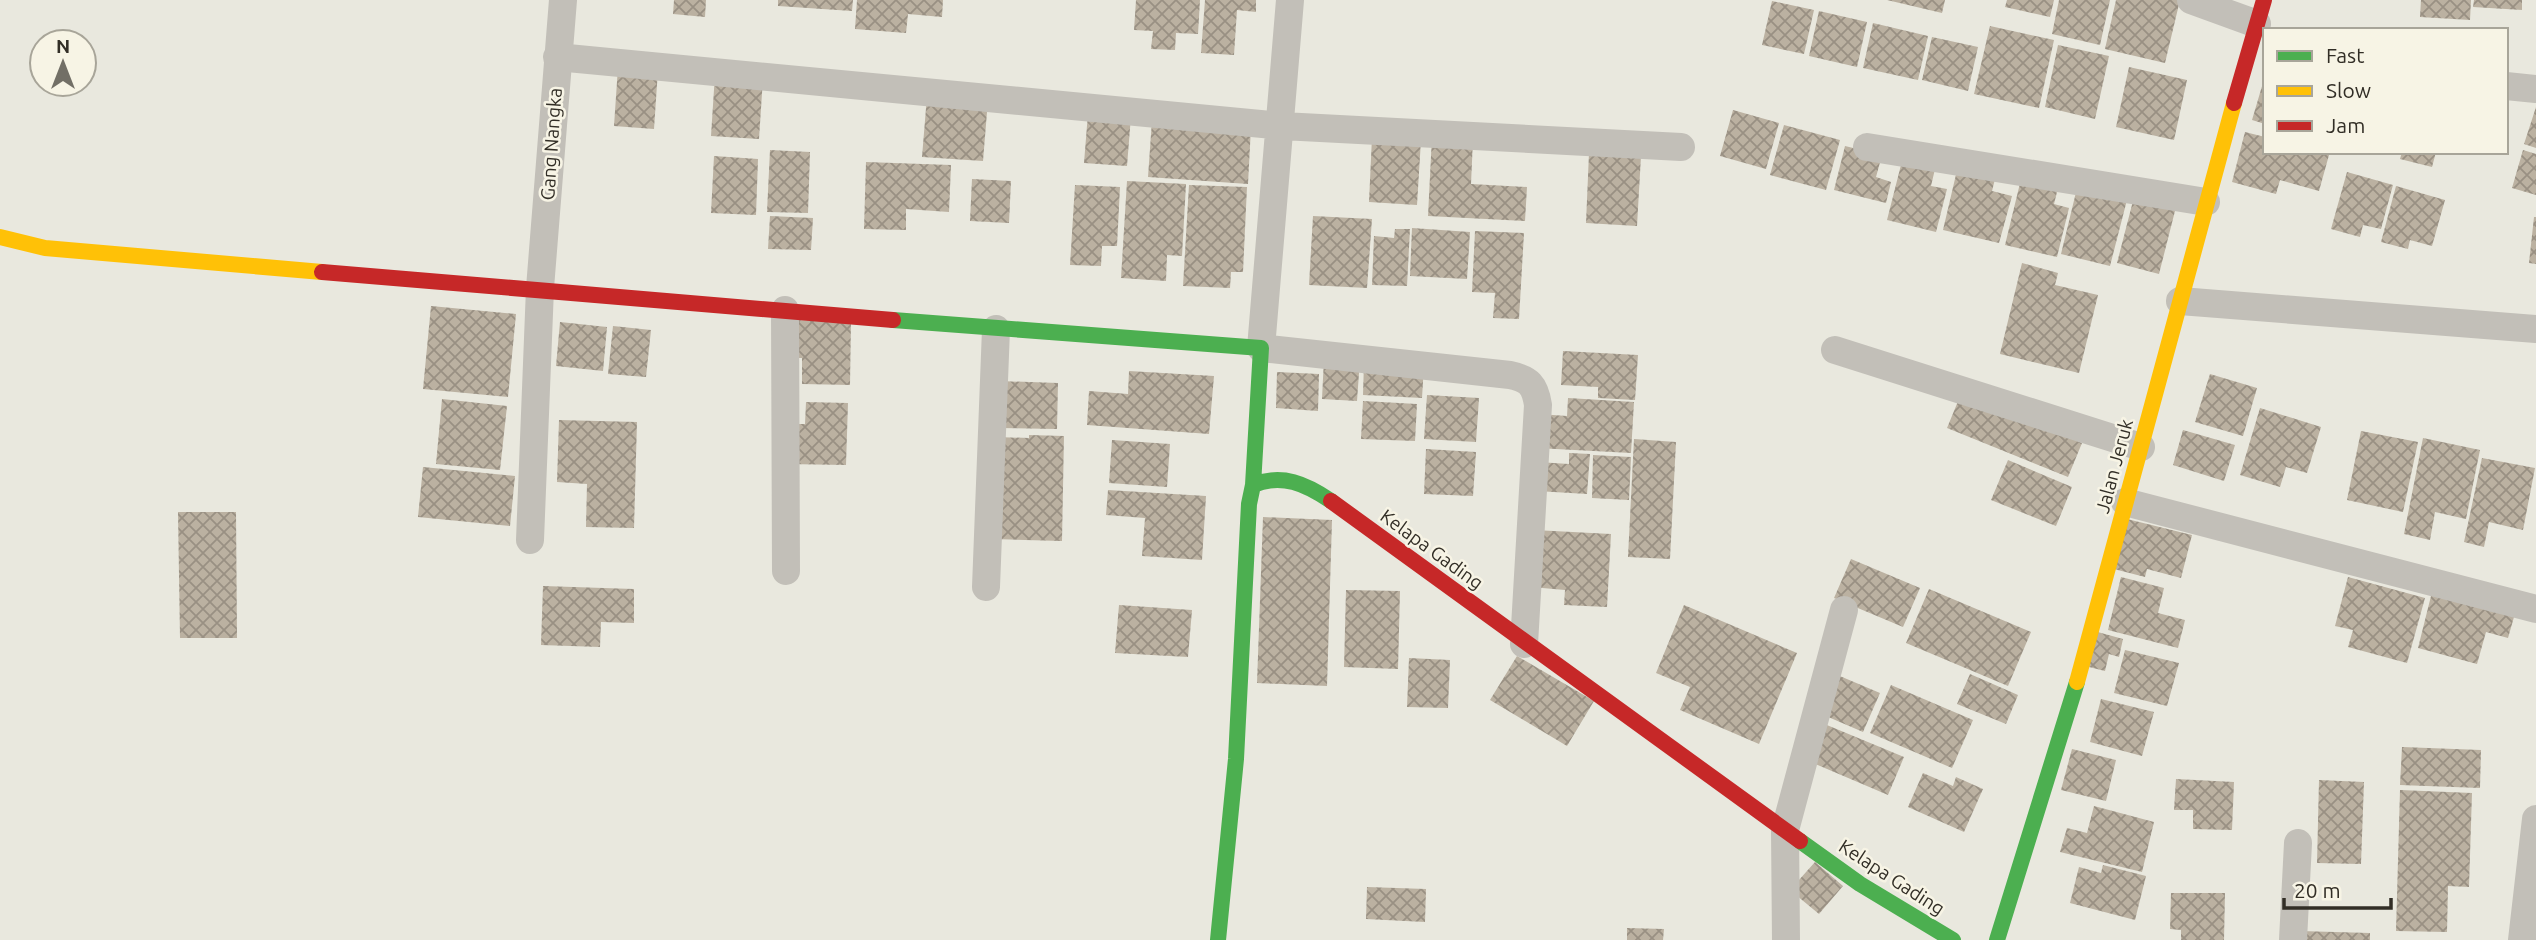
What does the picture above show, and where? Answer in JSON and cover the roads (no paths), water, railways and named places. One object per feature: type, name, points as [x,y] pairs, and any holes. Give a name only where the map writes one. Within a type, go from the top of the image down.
[{"type":"street","name":"Gang Nangka","points":[[530,540],[540,288],[563,0]]},
{"type":"street","points":[[1218,940],[1236,759],[1249,504],[1253,485],[1261,348],[1282,126],[1290,0]]},
{"type":"street","points":[[2191,0],[2261,12]]},
{"type":"street","name":"Jalan Jeruk","points":[[1997,940],[2069,713],[2206,202],[2256,63],[2261,12]]},
{"type":"street","points":[[557,57],[1282,126],[1681,148]]},
{"type":"street","points":[[2508,86],[2536,89]]},
{"type":"street","points":[[1867,147],[2206,202]]},
{"type":"street","points":[[0,237],[45,248],[540,288],[996,329],[1261,348],[1525,378],[1535,388],[1538,405],[1524,644]]},
{"type":"street","points":[[2180,301],[2536,329]]},
{"type":"street","points":[[785,310],[786,571]]},
{"type":"street","points":[[986,587],[996,329]]},
{"type":"street","points":[[1835,350],[2141,447]]},
{"type":"street","name":"Kelapa Gading","points":[[1253,485],[1268,478],[1286,478],[1322,495],[1524,644],[1860,884],[1953,940]]},
{"type":"street","points":[[2125,502],[2536,609]]},
{"type":"street","points":[[1786,940],[1785,830],[1844,610]]},
{"type":"street","points":[[2522,940],[2536,819]]},
{"type":"street","points":[[2293,940],[2298,843]]}]
